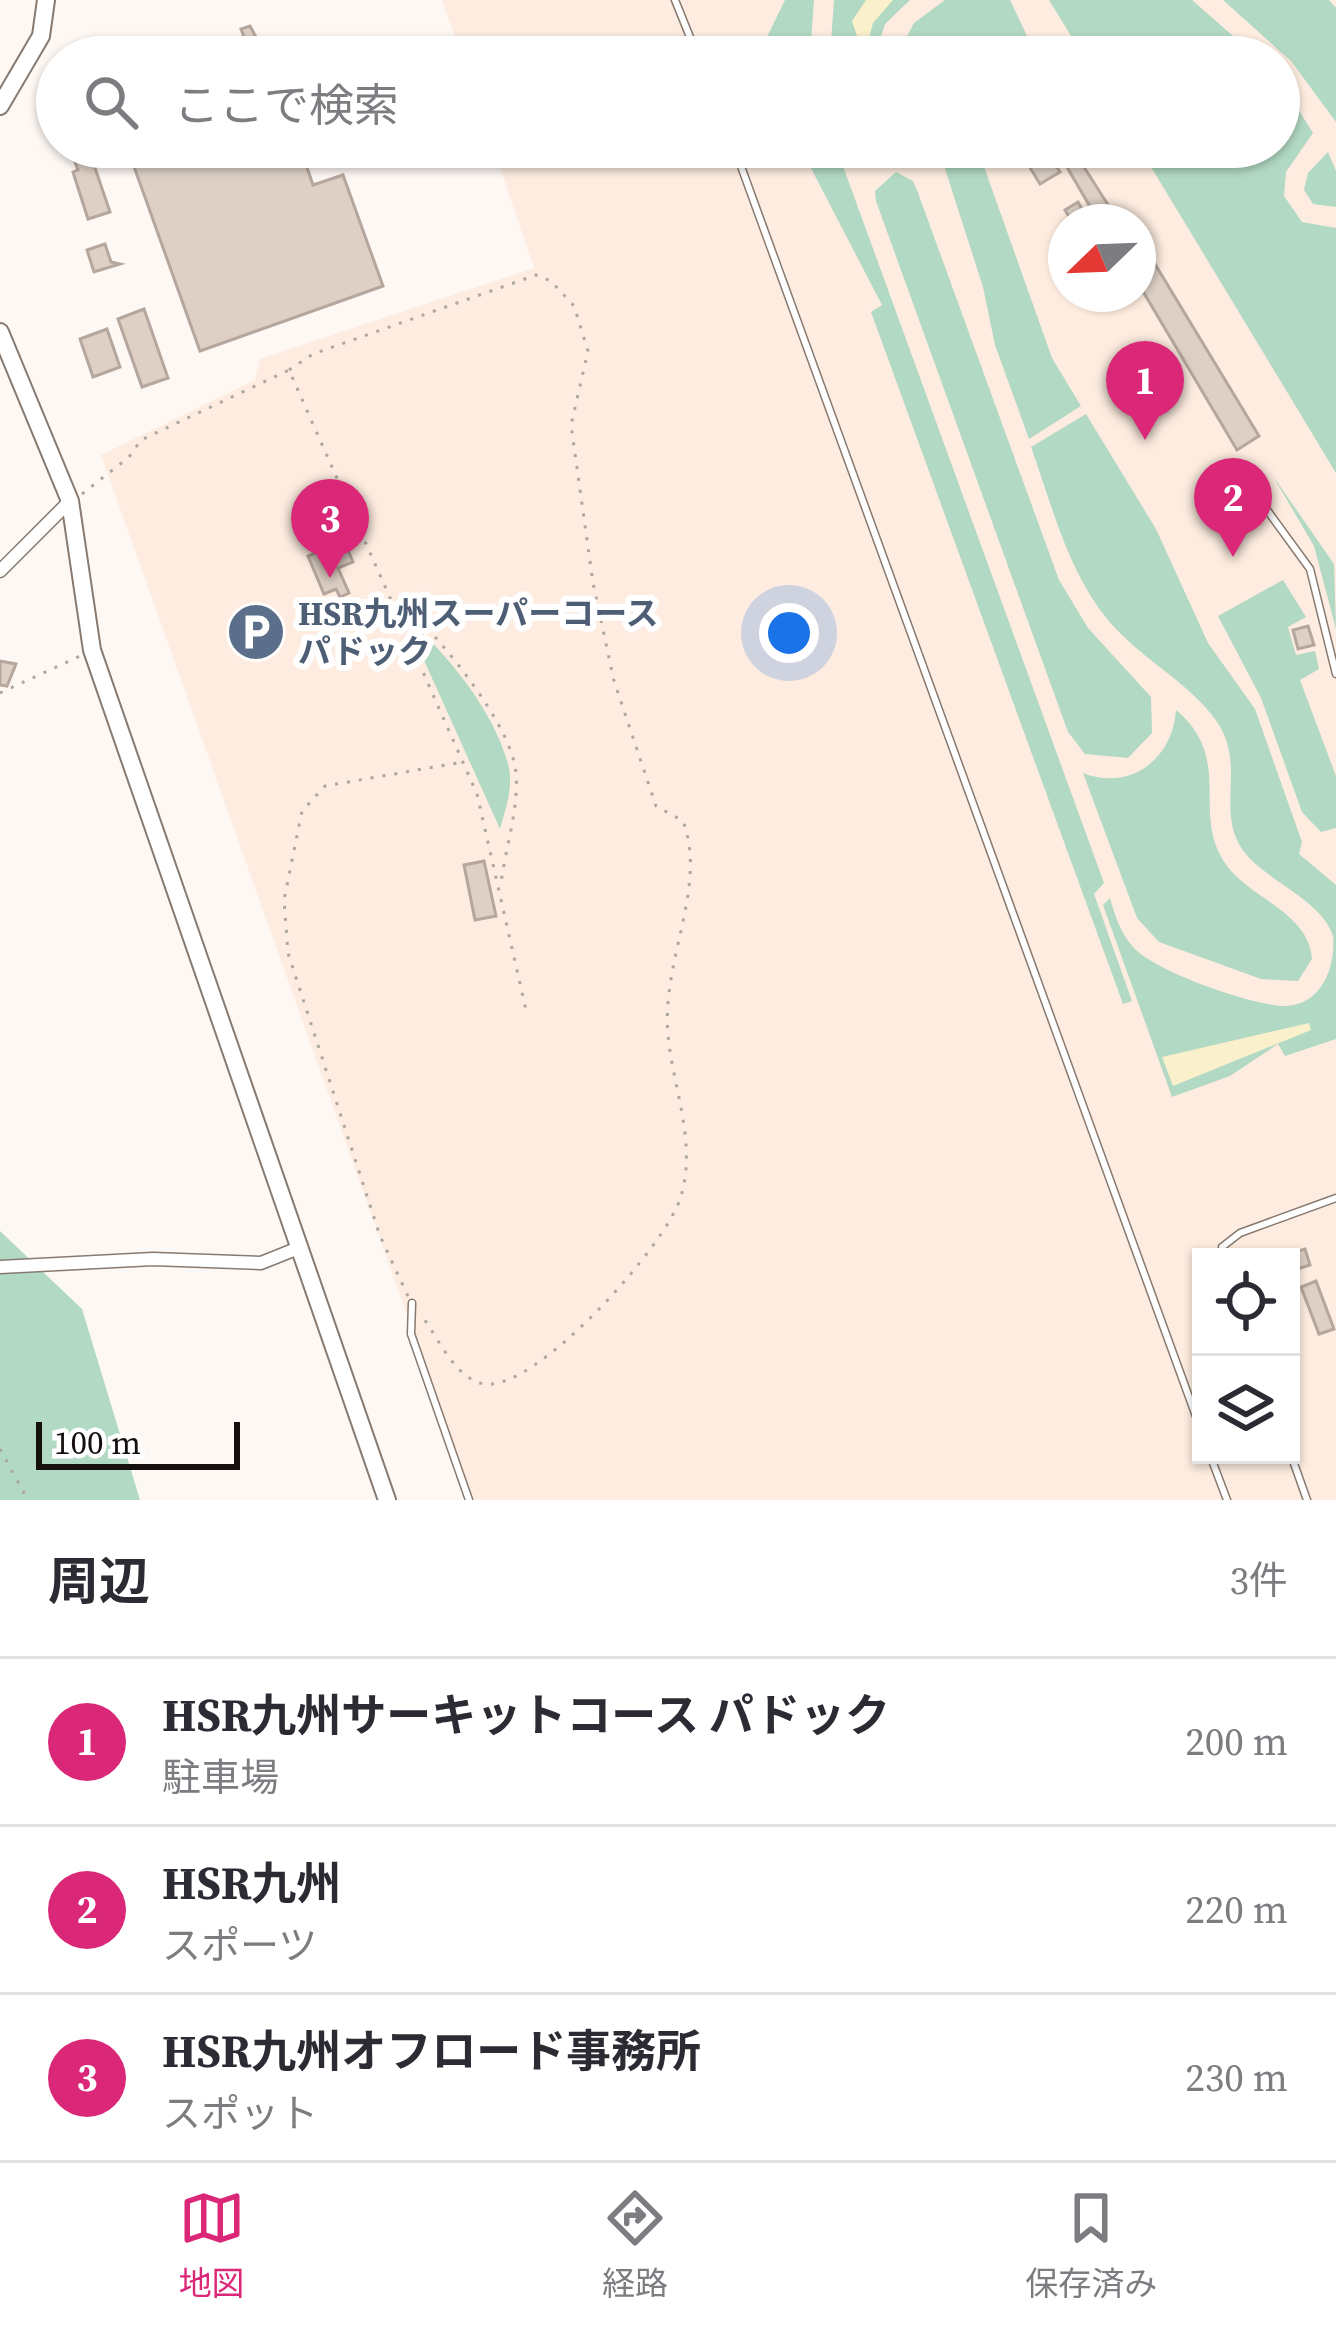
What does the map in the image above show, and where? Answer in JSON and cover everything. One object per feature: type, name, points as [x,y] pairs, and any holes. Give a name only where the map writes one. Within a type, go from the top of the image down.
[{"type":"street","points":[[41,36],[46,0]]},
{"type":"street","points":[[0,106],[36,45]]},
{"type":"street","points":[[0,332],[70,501],[92,650],[387,1500]]},
{"type":"street","points":[[0,571],[70,501]]},
{"type":"street","points":[[0,1267],[153,1259],[261,1263],[301,1247]]},
{"type":"lane","points":[[675,0],[690,36]]},
{"type":"lane","points":[[742,168],[1192,1405]]},
{"type":"lane","points":[[1245,514],[1267,510],[1310,569],[1336,674]]},
{"type":"lane","points":[[1222,1248],[1240,1233],[1336,1198]]},
{"type":"lane","points":[[412,1303],[411,1334],[469,1500]]},
{"type":"lane","points":[[1213,1464],[1227,1500]]},
{"type":"lane","points":[[1294,1464],[1307,1500]]},
{"type":"path","points":[[70,501],[129,457],[141,440],[290,370],[314,354],[536,275],[551,281],[574,306],[588,351],[571,425],[614,681],[656,806],[683,820],[692,845],[694,868],[668,992],[668,1034],[688,1154],[681,1198],[664,1232],[578,1329],[514,1381],[489,1385],[471,1380],[412,1303],[380,1236],[295,975],[284,900],[302,812],[325,786],[463,762]]},
{"type":"path","points":[[290,370],[477,794],[526,1010]]},
{"type":"path","points":[[397,612],[412,612],[478,694],[516,768],[501,888]]},
{"type":"path","points":[[0,693],[92,650]]},
{"type":"path","points":[[0,1449],[28,1500]]},
{"type":"shaded area","points":[[442,0],[1336,0],[1336,1500],[473,1500],[101,455],[255,380],[260,359],[534,268],[500,168],[1300,168],[1300,36],[455,36]]},
{"type":"green space","points":[[785,0],[814,0],[811,36],[767,36]]},
{"type":"green space","points":[[834,0],[910,0],[885,24],[881,36],[831,36]]},
{"type":"green space","points":[[945,0],[1010,0],[1027,36],[907,36],[914,23]]},
{"type":"green space","points":[[1049,0],[1192,0],[1233,36],[1071,36]]},
{"type":"green space","points":[[1223,0],[1329,0],[1336,8],[1336,122],[1300,73],[1300,36],[1263,36]]},
{"type":"green space","points":[[1300,112],[1313,133],[1300,152]]},
{"type":"green space","points":[[1328,152],[1336,171],[1336,207],[1313,204],[1304,190],[1308,173]]},
{"type":"green space","points":[[811,168],[844,168],[1104,883],[1094,894],[1132,1001],[1123,1004],[871,312],[882,305]]},
{"type":"green space","points":[[945,168],[984,168],[1052,358],[1081,406],[1029,439],[995,345],[983,287]]},
{"type":"green space","points":[[1152,168],[1289,168],[1284,196],[1302,222],[1336,228],[1336,473]]},
{"type":"green space","points":[[896,172],[913,181],[917,190],[1059,580],[1088,628],[1151,697],[1152,733],[1128,758],[1085,754],[1068,732],[876,201],[875,191]]},
{"type":"green space","points":[[1086,414],[1156,529],[1208,643],[1255,709],[1302,842],[1299,854],[1336,885],[1336,1039],[1285,1056],[1278,1044],[1230,1076],[1172,1097],[1103,905],[1110,898],[1125,936],[1145,957],[1204,985],[1267,1004],[1296,1005],[1316,993],[1332,961],[1333,936],[1317,911],[1242,849],[1231,818],[1229,753],[1215,719],[1121,634],[1077,570],[1031,447]]},
{"type":"green space","points":[[1273,476],[1334,564],[1336,629],[1314,546]]},
{"type":"green space","points":[[1283,580],[1306,617],[1288,627],[1296,655],[1315,651],[1319,669],[1300,680],[1336,776],[1336,828],[1321,832],[1302,812],[1261,698],[1218,616]]},
{"type":"green space","points":[[404,616],[466,683],[501,743],[510,780],[500,829]]},
{"type":"green space","points":[[1176,710],[1204,750],[1212,832],[1219,852],[1232,872],[1292,920],[1309,944],[1312,959],[1298,981],[1261,979],[1159,942],[1137,918],[1083,773],[1117,778],[1146,767],[1167,743]]},
{"type":"green space","points":[[0,1231],[82,1309],[140,1500],[0,1500]]},
{"type":"sand","points":[[866,0],[893,0],[873,23],[870,36],[857,36],[852,21]]},
{"type":"sand","points":[[1309,1023],[1311,1030],[1173,1086],[1162,1057]]},
{"type":"building","points":[[250,26],[255,36],[244,36],[241,29]]},
{"type":"building","points":[[95,168],[110,212],[88,219],[73,172]]},
{"type":"building","points":[[135,168],[307,168],[313,185],[343,175],[383,286],[200,351]]},
{"type":"building","points":[[1030,168],[1057,168],[1060,172],[1040,184]]},
{"type":"building","points":[[1068,168],[1085,168],[1108,204],[1088,204]]},
{"type":"building","points":[[105,244],[111,262],[120,264],[94,272],[87,250]]},
{"type":"building","points":[[1156,266],[1259,436],[1237,450],[1155,312]]},
{"type":"building","points":[[144,309],[168,378],[142,387],[118,319]]},
{"type":"building","points":[[107,329],[120,367],[93,377],[80,339]]},
{"type":"building","points":[[344,541],[353,562],[338,568],[349,593],[340,597],[336,589],[324,594],[308,556]]},
{"type":"building","points":[[371,607],[380,616],[371,625],[362,616]]},
{"type":"building","points":[[1308,626],[1314,645],[1298,649],[1293,630]]},
{"type":"building","points":[[0,661],[16,664],[7,686],[0,685]]},
{"type":"building","points":[[484,861],[496,916],[475,920],[464,865]]},
{"type":"building","points":[[1305,1249],[1310,1265],[1300,1268],[1300,1250]]},
{"type":"building","points":[[1316,1281],[1334,1329],[1319,1334],[1301,1287]]},
{"type":"place","name":"HSR九州サーキットコース パドック","points":[[1145,440]]},
{"type":"place","name":"HSR九州","points":[[1233,557]]},
{"type":"place","name":"HSR九州オフロード事務所","points":[[330,578]]},
{"type":"place","name":"HSR九州スーパーコース パドック","points":[[256,632]]}]
